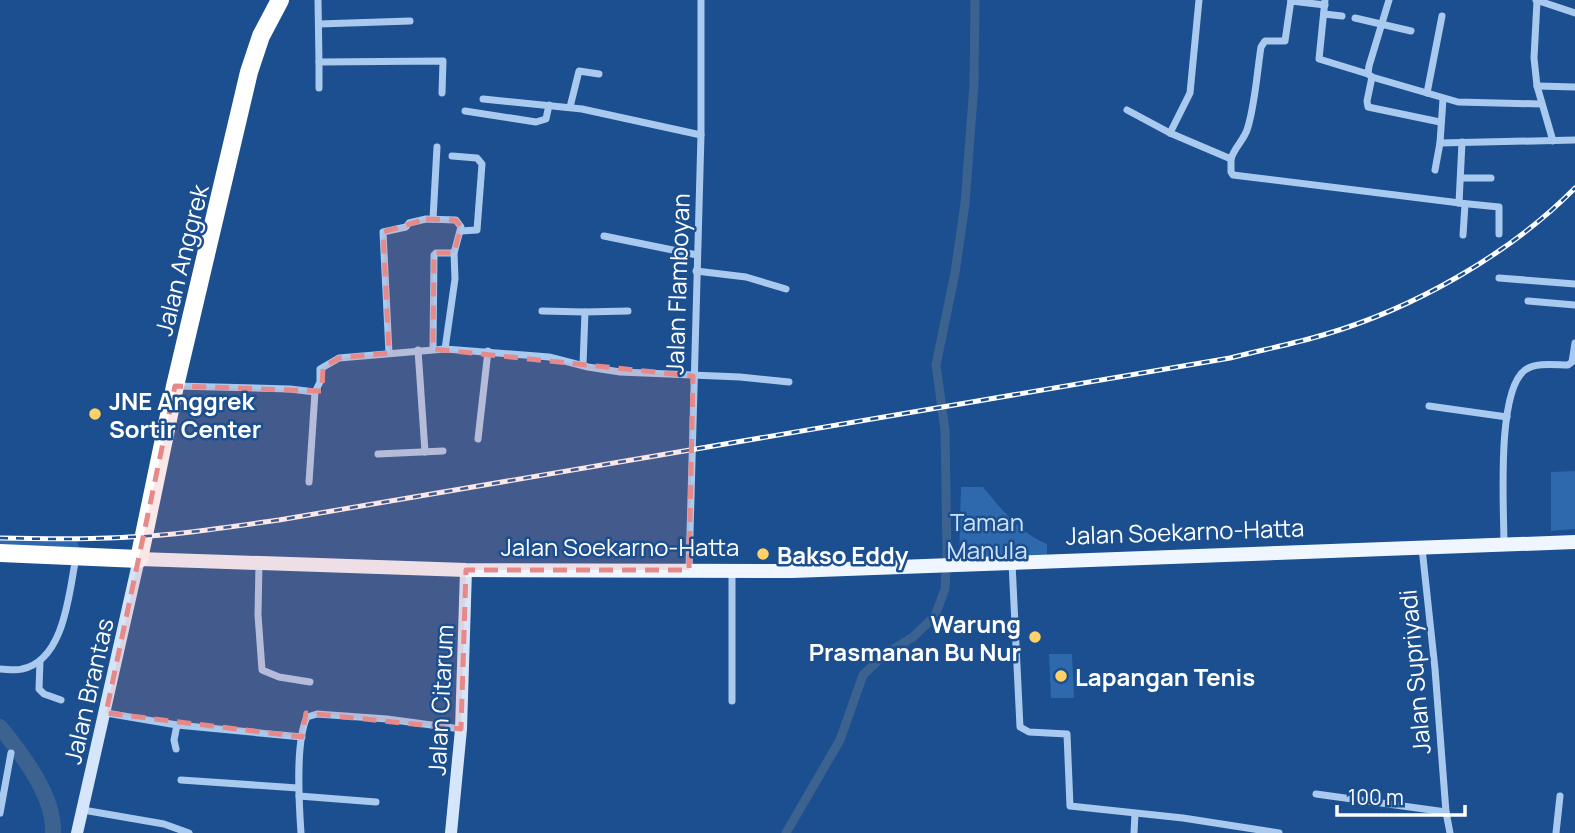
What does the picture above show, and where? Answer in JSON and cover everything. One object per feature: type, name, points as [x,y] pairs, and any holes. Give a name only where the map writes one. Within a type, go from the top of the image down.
[{"type":"highway","name":"Jalan Anggrek","points":[[139,559],[175,386],[249,72],[261,36],[281,0]]},
{"type":"highway","name":"Jalan Soekarno-Hatta","points":[[0,553],[139,559]]},
{"type":"main road","name":"Jalan Soekarno-Hatta","points":[[139,559],[466,570],[732,571],[1575,542]]},
{"type":"main road","name":"Jalan Brantas","points":[[77,833],[139,559]]},
{"type":"main road","name":"Jalan Citarum","points":[[451,833],[461,729],[466,570]]},
{"type":"street","points":[[318,0],[319,89]]},
{"type":"street","name":"Jalan Flamboyan","points":[[689,570],[701,135],[701,0]]},
{"type":"street","points":[[1170,133],[1190,93],[1199,0]]},
{"type":"street","points":[[1389,0],[1370,75],[1366,104],[1368,107],[1440,122]]},
{"type":"street","points":[[1553,141],[1537,86],[1534,58],[1536,0],[1575,13]]},
{"type":"street","points":[[1499,234],[1499,207],[1233,175],[1230,172],[1230,159],[1248,127],[1261,47],[1265,41],[1285,41],[1291,1],[1325,2],[1319,59],[1443,99],[1458,102],[1541,104]]},
{"type":"street","points":[[1324,14],[1342,16]]},
{"type":"street","points":[[1427,93],[1442,16]]},
{"type":"street","points":[[1355,18],[1410,32]]},
{"type":"street","points":[[319,24],[410,21]]},
{"type":"street","points":[[319,62],[443,61],[442,93]]},
{"type":"street","points":[[570,107],[579,71],[598,74]]},
{"type":"street","points":[[1537,86],[1575,87]]},
{"type":"street","points":[[483,99],[570,107],[701,135]]},
{"type":"street","points":[[1435,170],[1443,99]]},
{"type":"street","points":[[465,111],[536,122],[546,119],[549,105]]},
{"type":"street","points":[[1127,110],[1170,133],[1230,159]]},
{"type":"street","points":[[1440,143],[1575,140]]},
{"type":"street","points":[[1462,142],[1463,235]]},
{"type":"street","points":[[433,219],[438,147]]},
{"type":"street","points":[[452,156],[477,158],[482,164],[477,230],[461,231]]},
{"type":"street","points":[[1461,178],[1491,178]]},
{"type":"street","points":[[388,353],[383,233],[406,228],[409,223],[433,219],[456,220],[460,223],[461,231],[454,253],[455,279],[446,349]]},
{"type":"street","points":[[604,236],[697,255]]},
{"type":"street","points":[[433,349],[434,255],[454,253]]},
{"type":"street","points":[[696,271],[732,275],[786,289]]},
{"type":"street","points":[[1499,278],[1575,284]]},
{"type":"street","points":[[1528,301],[1575,305]]},
{"type":"street","points":[[542,311],[628,311]]},
{"type":"street","points":[[583,365],[585,312]]},
{"type":"street","points":[[1504,545],[1504,451],[1507,417],[1516,384],[1522,372],[1535,366],[1568,365],[1572,362],[1575,344]]},
{"type":"street","points":[[309,482],[314,392],[319,385],[320,370],[339,358],[433,349],[488,351],[549,357],[603,370],[789,382]]},
{"type":"street","points":[[418,350],[425,452]]},
{"type":"street","points":[[478,439],[488,351]]},
{"type":"street","points":[[175,386],[314,392]]},
{"type":"street","points":[[1429,406],[1507,417]]},
{"type":"street","points":[[378,454],[443,452]]},
{"type":"street","name":"Jalan Supriyadi","points":[[1434,547],[1435,669],[1450,833]]},
{"type":"street","points":[[0,669],[21,669],[40,660],[54,644],[60,630],[76,556]]},
{"type":"street","points":[[259,562],[261,670],[279,677],[310,682]]},
{"type":"street","points":[[1012,563],[1020,727],[1029,732],[1068,734],[1070,806],[1279,833]]},
{"type":"street","points":[[732,571],[732,701]]},
{"type":"street","points":[[40,660],[38,689],[61,700]]},
{"type":"street","points":[[106,713],[177,725],[302,737]]},
{"type":"street","points":[[301,833],[298,792],[302,737],[307,717],[317,714],[387,719],[461,729]]},
{"type":"street","points":[[176,749],[174,740],[177,725]]},
{"type":"street","points":[[0,813],[11,752]]},
{"type":"street","points":[[181,780],[376,802]]},
{"type":"street","points":[[1316,794],[1446,812]]},
{"type":"street","points":[[1556,833],[1560,796]]},
{"type":"street","points":[[83,810],[164,824],[189,833]]},
{"type":"street","points":[[1134,833],[1135,814]]},
{"type":"street","points":[[1215,833],[1216,823]]},
{"type":"highlighted area","points":[[426,219],[456,220],[461,227],[454,253],[434,253],[433,349],[693,376],[689,570],[466,570],[461,729],[306,713],[302,737],[106,713],[175,386],[322,391],[323,367],[339,358],[389,353],[383,232]]},
{"type":"green space","points":[[1575,471],[1575,529],[1551,531],[1551,472]]},
{"type":"green space","name":"Taman Manula","points":[[961,487],[983,487],[1020,527],[1047,544],[1047,561],[959,563]]},
{"type":"green space","points":[[0,538],[76,539],[83,556],[0,552]]},
{"type":"green space","name":"Lapangan Tenis","points":[[1049,654],[1072,654],[1074,698],[1051,698]]},
{"type":"waterway","points":[[786,833],[840,740],[863,675],[884,655],[913,637],[935,616],[945,589],[945,430],[936,365],[955,273],[965,204],[974,84],[975,0]]},
{"type":"waterway","points":[[0,727],[36,777],[49,805],[53,833]]},
{"type":"railway","points":[[0,538],[148,536],[279,520],[1230,358],[1357,324],[1425,294],[1490,257],[1521,235],[1575,188]]},
{"type":"place","name":"JNE Anggrek Sortir Center","points":[[95,414]]},
{"type":"place","name":"Bakso Eddy","points":[[763,554]]},
{"type":"place","name":"Warung Prasmanan Bu Nur","points":[[1035,637]]},
{"type":"place","name":"Lapangan Tenis","points":[[1061,676]]}]
